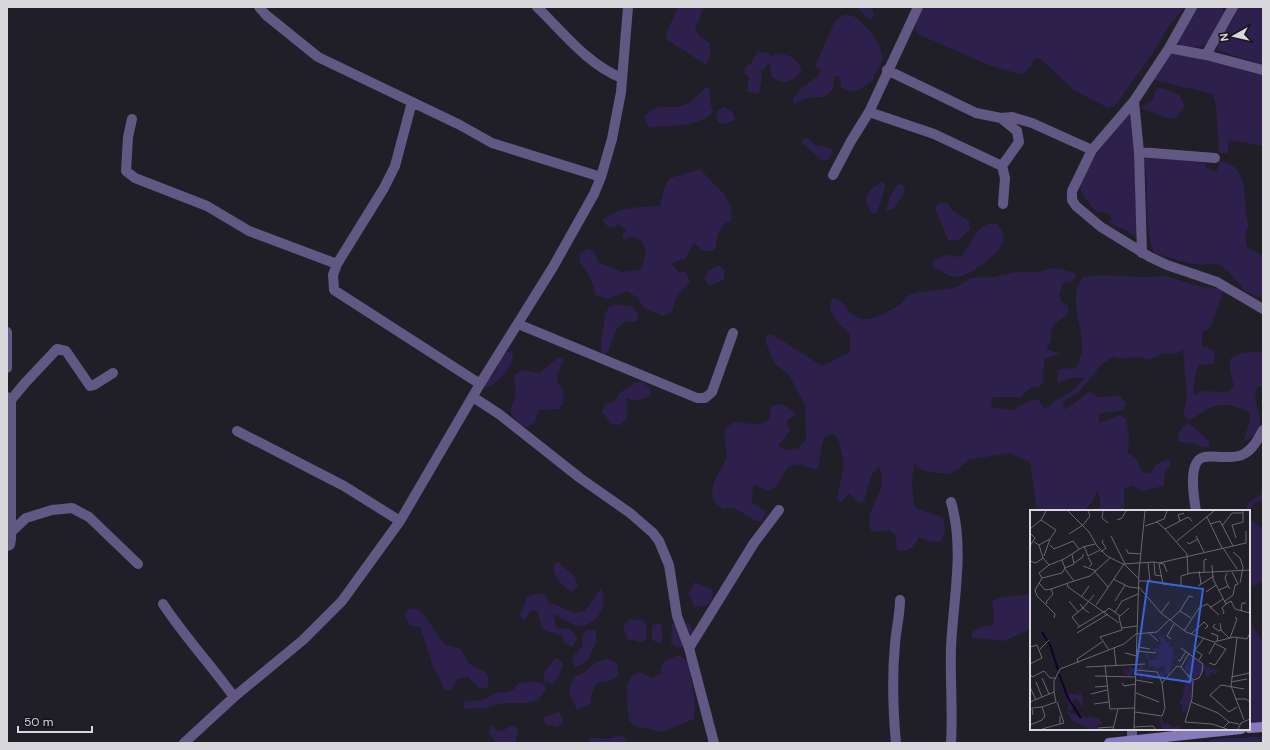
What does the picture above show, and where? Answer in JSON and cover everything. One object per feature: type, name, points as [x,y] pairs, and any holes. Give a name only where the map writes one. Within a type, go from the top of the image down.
[{"type":"main road","points":[[1250,728],[1263,727]]},
{"type":"main road","points":[[1109,743],[1132,742],[1204,731],[1222,730]]},
{"type":"street","points":[[259,7],[266,15],[318,57],[460,125],[492,143],[601,177]]},
{"type":"street","points":[[537,7],[572,42],[606,72],[622,78]]},
{"type":"street","points":[[184,743],[234,697],[303,640],[342,601],[400,521],[480,384],[518,324],[583,215],[601,177],[612,139],[622,78],[628,7]]},
{"type":"street","points":[[833,175],[851,141],[869,112],[887,70],[918,7]]},
{"type":"street","points":[[1192,7],[1169,48],[1134,101],[1092,150],[1072,191],[1072,200],[1076,206],[1101,227],[1142,253],[1167,265],[1217,282],[1263,309]]},
{"type":"street","points":[[1206,55],[1233,7]]},
{"type":"street","points":[[1169,48],[1206,55],[1263,70]]},
{"type":"street","points":[[887,70],[976,113],[1001,118],[1012,117],[1032,123],[1092,150]]},
{"type":"street","points":[[1134,101],[1139,152],[1142,253]]},
{"type":"street","points":[[412,102],[395,166],[384,188],[337,264],[333,275],[334,290],[480,384]]},
{"type":"street","points":[[869,112],[934,134],[1002,166],[1006,178],[1003,204]]},
{"type":"street","points":[[1001,118],[1017,131],[1019,142],[1002,166]]},
{"type":"street","points":[[132,119],[125,168],[126,172],[207,206],[249,231],[337,264]]},
{"type":"street","points":[[1139,152],[1215,158]]},
{"type":"street","points":[[518,324],[696,398],[705,398],[712,392],[733,333]]},
{"type":"street","points":[[7,332],[7,368]]},
{"type":"street","points":[[7,546],[10,545],[12,495],[9,399],[57,349],[66,351],[90,386],[113,373]]},
{"type":"street","points":[[473,397],[499,414],[580,478],[630,513],[653,533],[665,552],[677,616],[689,648],[714,743]]},
{"type":"street","points":[[1196,510],[1193,478],[1195,464],[1199,459],[1205,457],[1236,457],[1243,455],[1256,443],[1263,430]]},
{"type":"street","points":[[237,431],[344,486],[400,521]]},
{"type":"street","points":[[951,502],[958,532],[951,650],[952,743]]},
{"type":"street","points":[[10,533],[26,518],[52,510],[72,508],[90,517],[138,564]]},
{"type":"street","points":[[689,648],[748,553],[779,510]]},
{"type":"street","points":[[896,743],[895,643],[900,616],[900,600]]},
{"type":"street","points":[[163,604],[181,631],[216,672],[234,697]]},
{"type":"street","points":[[1132,730],[1132,742]]},
{"type":"shaded area","points":[[678,7],[704,7],[695,28],[699,36],[710,43],[711,53],[706,65],[666,39],[666,33]]},
{"type":"shaded area","points":[[857,7],[871,7],[874,14],[871,19],[865,16]]},
{"type":"shaded area","points":[[923,7],[1185,7],[1168,27],[1150,57],[1115,106],[1108,108],[1074,90],[1041,59],[1034,58],[1031,66],[1024,74],[997,68],[921,36],[915,31],[916,22]]},
{"type":"shaded area","points":[[1197,7],[1223,7],[1223,17],[1219,28],[1208,43],[1201,46],[1192,47],[1179,44],[1177,40]]},
{"type":"shaded area","points":[[1239,7],[1263,7],[1263,65],[1217,50],[1218,40],[1230,25]]},
{"type":"shaded area","points":[[844,15],[853,16],[863,23],[873,35],[880,48],[882,60],[873,80],[858,90],[851,91],[841,87],[840,76],[834,77],[833,90],[823,97],[807,98],[794,104],[793,98],[802,88],[819,75],[821,70],[815,66],[835,21]]},
{"type":"shaded area","points":[[758,52],[769,53],[772,57],[777,53],[789,56],[798,63],[802,70],[791,80],[784,82],[780,81],[771,76],[770,62],[764,69],[760,70],[762,78],[759,94],[747,92],[749,77],[744,73],[745,67],[750,64]]},
{"type":"shaded area","points":[[1173,52],[1263,74],[1263,146],[1229,140],[1228,153],[1219,153],[1216,106],[1213,94],[1154,80],[1153,76]]},
{"type":"shaded area","points":[[706,87],[710,89],[710,101],[713,112],[706,118],[690,124],[649,128],[644,117],[649,111],[660,107],[675,107],[690,103]]},
{"type":"shaded area","points":[[1162,88],[1179,95],[1185,106],[1175,119],[1167,118],[1141,108],[1153,99],[1156,89]]},
{"type":"shaded area","points":[[723,107],[732,112],[735,117],[734,121],[723,124],[718,122],[716,112]]},
{"type":"shaded area","points":[[1130,114],[1133,134],[1140,241],[1126,230],[1109,223],[1112,218],[1107,213],[1095,211],[1081,191],[1084,175],[1090,165],[1126,116]]},
{"type":"shaded area","points":[[804,138],[808,138],[815,145],[831,148],[833,153],[828,160],[821,160],[802,143]]},
{"type":"shaded area","points":[[1146,156],[1204,163],[1206,167],[1216,172],[1220,161],[1230,164],[1237,170],[1242,178],[1249,226],[1245,233],[1247,247],[1261,255],[1263,252],[1263,298],[1246,292],[1229,272],[1217,263],[1201,265],[1193,264],[1154,253],[1148,218],[1147,183],[1144,159]]},
{"type":"shaded area","points":[[700,169],[724,194],[730,204],[732,220],[724,225],[720,231],[717,238],[716,247],[712,251],[702,251],[698,246],[693,244],[685,259],[676,261],[672,264],[679,273],[684,271],[686,272],[690,282],[677,295],[672,312],[662,316],[643,307],[638,298],[627,291],[608,299],[595,295],[590,277],[579,261],[580,253],[588,249],[594,251],[599,263],[622,272],[640,270],[645,256],[643,244],[640,240],[632,236],[624,241],[622,235],[627,230],[619,225],[614,227],[607,226],[602,220],[616,212],[630,208],[660,206],[664,188],[670,178]]},
{"type":"shaded area","points":[[881,182],[885,184],[885,187],[877,213],[872,213],[867,203],[867,195]]},
{"type":"shaded area","points":[[898,184],[904,186],[904,193],[894,209],[886,211],[889,198]]},
{"type":"shaded area","points":[[940,202],[949,204],[952,210],[969,221],[970,229],[958,240],[948,240],[935,208]]},
{"type":"shaded area","points":[[987,224],[998,224],[1004,237],[1002,245],[988,260],[975,270],[956,277],[947,275],[933,267],[932,261],[945,255],[961,257],[978,230]]},
{"type":"shaded area","points":[[716,266],[720,266],[725,271],[724,280],[711,285],[707,284],[704,278],[708,271]]},
{"type":"shaded area","points":[[1052,268],[1072,272],[1077,276],[1071,282],[1063,283],[1059,294],[1061,301],[1068,306],[1068,313],[1056,322],[1051,330],[1051,340],[1047,350],[1060,353],[1058,355],[1045,358],[1043,368],[1044,381],[1039,387],[1029,389],[1022,397],[993,397],[991,407],[1014,410],[1026,402],[1039,400],[1044,408],[1050,406],[1055,401],[1074,390],[1084,378],[1072,378],[1058,383],[1058,370],[1076,367],[1081,354],[1082,340],[1077,312],[1076,294],[1078,285],[1083,277],[1102,275],[1142,277],[1166,276],[1202,287],[1219,288],[1224,290],[1210,329],[1202,331],[1202,346],[1214,350],[1215,359],[1213,364],[1199,365],[1196,371],[1193,395],[1202,391],[1227,392],[1234,386],[1230,370],[1230,359],[1242,353],[1263,351],[1263,386],[1257,387],[1256,397],[1260,421],[1259,430],[1251,438],[1244,441],[1250,420],[1249,412],[1229,405],[1220,405],[1209,408],[1189,421],[1183,415],[1187,397],[1183,349],[1178,353],[1162,354],[1150,360],[1138,357],[1120,359],[1114,356],[1101,365],[1079,392],[1064,401],[1063,409],[1066,409],[1090,391],[1097,397],[1120,396],[1126,404],[1124,410],[1099,414],[1099,423],[1120,415],[1126,419],[1129,434],[1128,453],[1137,459],[1142,472],[1150,474],[1156,465],[1167,459],[1171,461],[1170,467],[1165,470],[1164,486],[1142,491],[1131,485],[1124,490],[1124,510],[1099,510],[1100,499],[1097,490],[1094,499],[1086,510],[1037,510],[1030,462],[1009,453],[968,460],[957,470],[948,474],[923,471],[914,463],[912,482],[914,506],[943,518],[945,532],[941,541],[930,542],[919,537],[910,549],[905,551],[897,550],[895,534],[889,530],[872,532],[870,525],[869,518],[881,487],[882,477],[879,467],[872,474],[864,501],[858,503],[849,493],[841,503],[837,499],[844,464],[838,438],[832,433],[825,437],[817,470],[796,464],[787,468],[777,486],[768,491],[753,484],[752,502],[766,512],[761,522],[750,518],[734,508],[723,509],[713,501],[712,490],[714,482],[727,457],[724,431],[732,423],[739,422],[760,424],[769,420],[771,406],[782,404],[794,411],[795,415],[787,421],[790,431],[778,446],[786,450],[798,448],[806,440],[805,405],[789,375],[774,363],[766,343],[766,335],[772,334],[822,366],[850,352],[850,335],[835,318],[830,309],[833,298],[841,302],[855,316],[869,319],[891,310],[901,304],[908,296],[912,294],[950,289],[970,278],[993,277],[1017,272],[1037,272]]},
{"type":"shaded area","points":[[616,304],[634,307],[638,316],[637,321],[626,322],[621,325],[613,336],[608,353],[603,354],[601,342],[605,314],[608,308]]},
{"type":"shaded area","points":[[513,350],[513,357],[509,368],[502,377],[487,388],[484,385],[487,380],[493,375],[505,354]]},
{"type":"shaded area","points":[[559,357],[564,360],[557,375],[557,382],[563,390],[563,404],[559,409],[539,410],[534,423],[527,427],[516,421],[510,410],[514,402],[514,375],[522,370],[539,373]]},
{"type":"shaded area","points":[[644,382],[650,389],[650,397],[636,401],[627,398],[627,418],[620,425],[612,424],[602,412],[605,405],[614,402],[621,392],[634,383]]},
{"type":"shaded area","points":[[1189,423],[1209,441],[1209,448],[1201,447],[1195,443],[1178,442],[1180,430],[1183,426]]},
{"type":"shaded area","points":[[1263,493],[1263,501],[1254,503],[1250,509],[1246,509],[1249,502]]},
{"type":"shaded area","points":[[1251,520],[1263,529],[1263,582],[1252,586],[1250,582]]},
{"type":"shaded area","points":[[558,562],[575,577],[578,587],[571,592],[558,580],[554,572],[554,564]]},
{"type":"shaded area","points":[[695,582],[711,589],[713,593],[710,603],[705,606],[695,607],[688,593]]},
{"type":"shaded area","points":[[601,588],[604,601],[600,614],[596,619],[585,626],[575,625],[553,614],[557,629],[569,629],[577,638],[573,647],[564,643],[562,636],[543,630],[537,611],[532,610],[524,621],[520,615],[527,597],[538,593],[545,595],[550,604],[554,604],[575,613],[585,611]]},
{"type":"shaded area","points":[[1030,594],[1030,629],[1004,641],[972,638],[972,632],[978,628],[991,625],[993,623],[994,612],[992,601],[1003,597]]},
{"type":"shaded area","points":[[410,608],[417,609],[422,612],[445,645],[459,648],[470,664],[486,673],[489,681],[487,688],[479,688],[468,677],[457,679],[451,691],[444,690],[438,674],[433,667],[420,627],[410,626],[404,614]]},
{"type":"shaded area","points":[[1250,614],[1253,627],[1263,642],[1263,731],[1250,724]]},
{"type":"shaded area","points":[[630,619],[643,620],[647,626],[646,640],[641,642],[627,639],[623,626]]},
{"type":"shaded area","points":[[684,622],[689,624],[694,633],[682,647],[677,648],[671,643],[672,624]]},
{"type":"shaded area","points":[[655,624],[661,624],[663,636],[661,644],[652,640],[652,626]]},
{"type":"shaded area","points":[[587,630],[596,630],[596,643],[590,658],[583,664],[575,667],[572,660],[574,655],[582,647],[583,634]]},
{"type":"shaded area","points":[[678,655],[688,661],[695,704],[694,719],[662,732],[635,726],[629,720],[627,705],[627,685],[632,675],[640,672],[651,678],[660,674],[663,662]]},
{"type":"shaded area","points":[[555,658],[559,659],[563,664],[559,676],[553,684],[544,681],[544,672]]},
{"type":"shaded area","points":[[609,659],[617,664],[618,677],[598,683],[594,688],[590,704],[577,710],[569,693],[573,677],[582,674],[596,662]]},
{"type":"shaded area","points":[[534,681],[544,684],[546,689],[538,700],[525,703],[505,703],[485,708],[465,709],[463,703],[485,699],[492,694],[509,692],[515,688],[518,683]]},
{"type":"shaded area","points":[[559,712],[562,716],[563,723],[556,727],[545,724],[544,717]]},
{"type":"shaded area","points":[[512,725],[518,729],[516,742],[496,743],[489,733],[491,726],[494,726],[495,729],[502,731]]},
{"type":"shaded area","points":[[622,735],[626,741],[625,743],[588,743],[589,739],[593,737],[605,739]]},
{"type":"shaded area","points":[[1263,737],[1263,743],[1206,743],[1212,739]]}]
